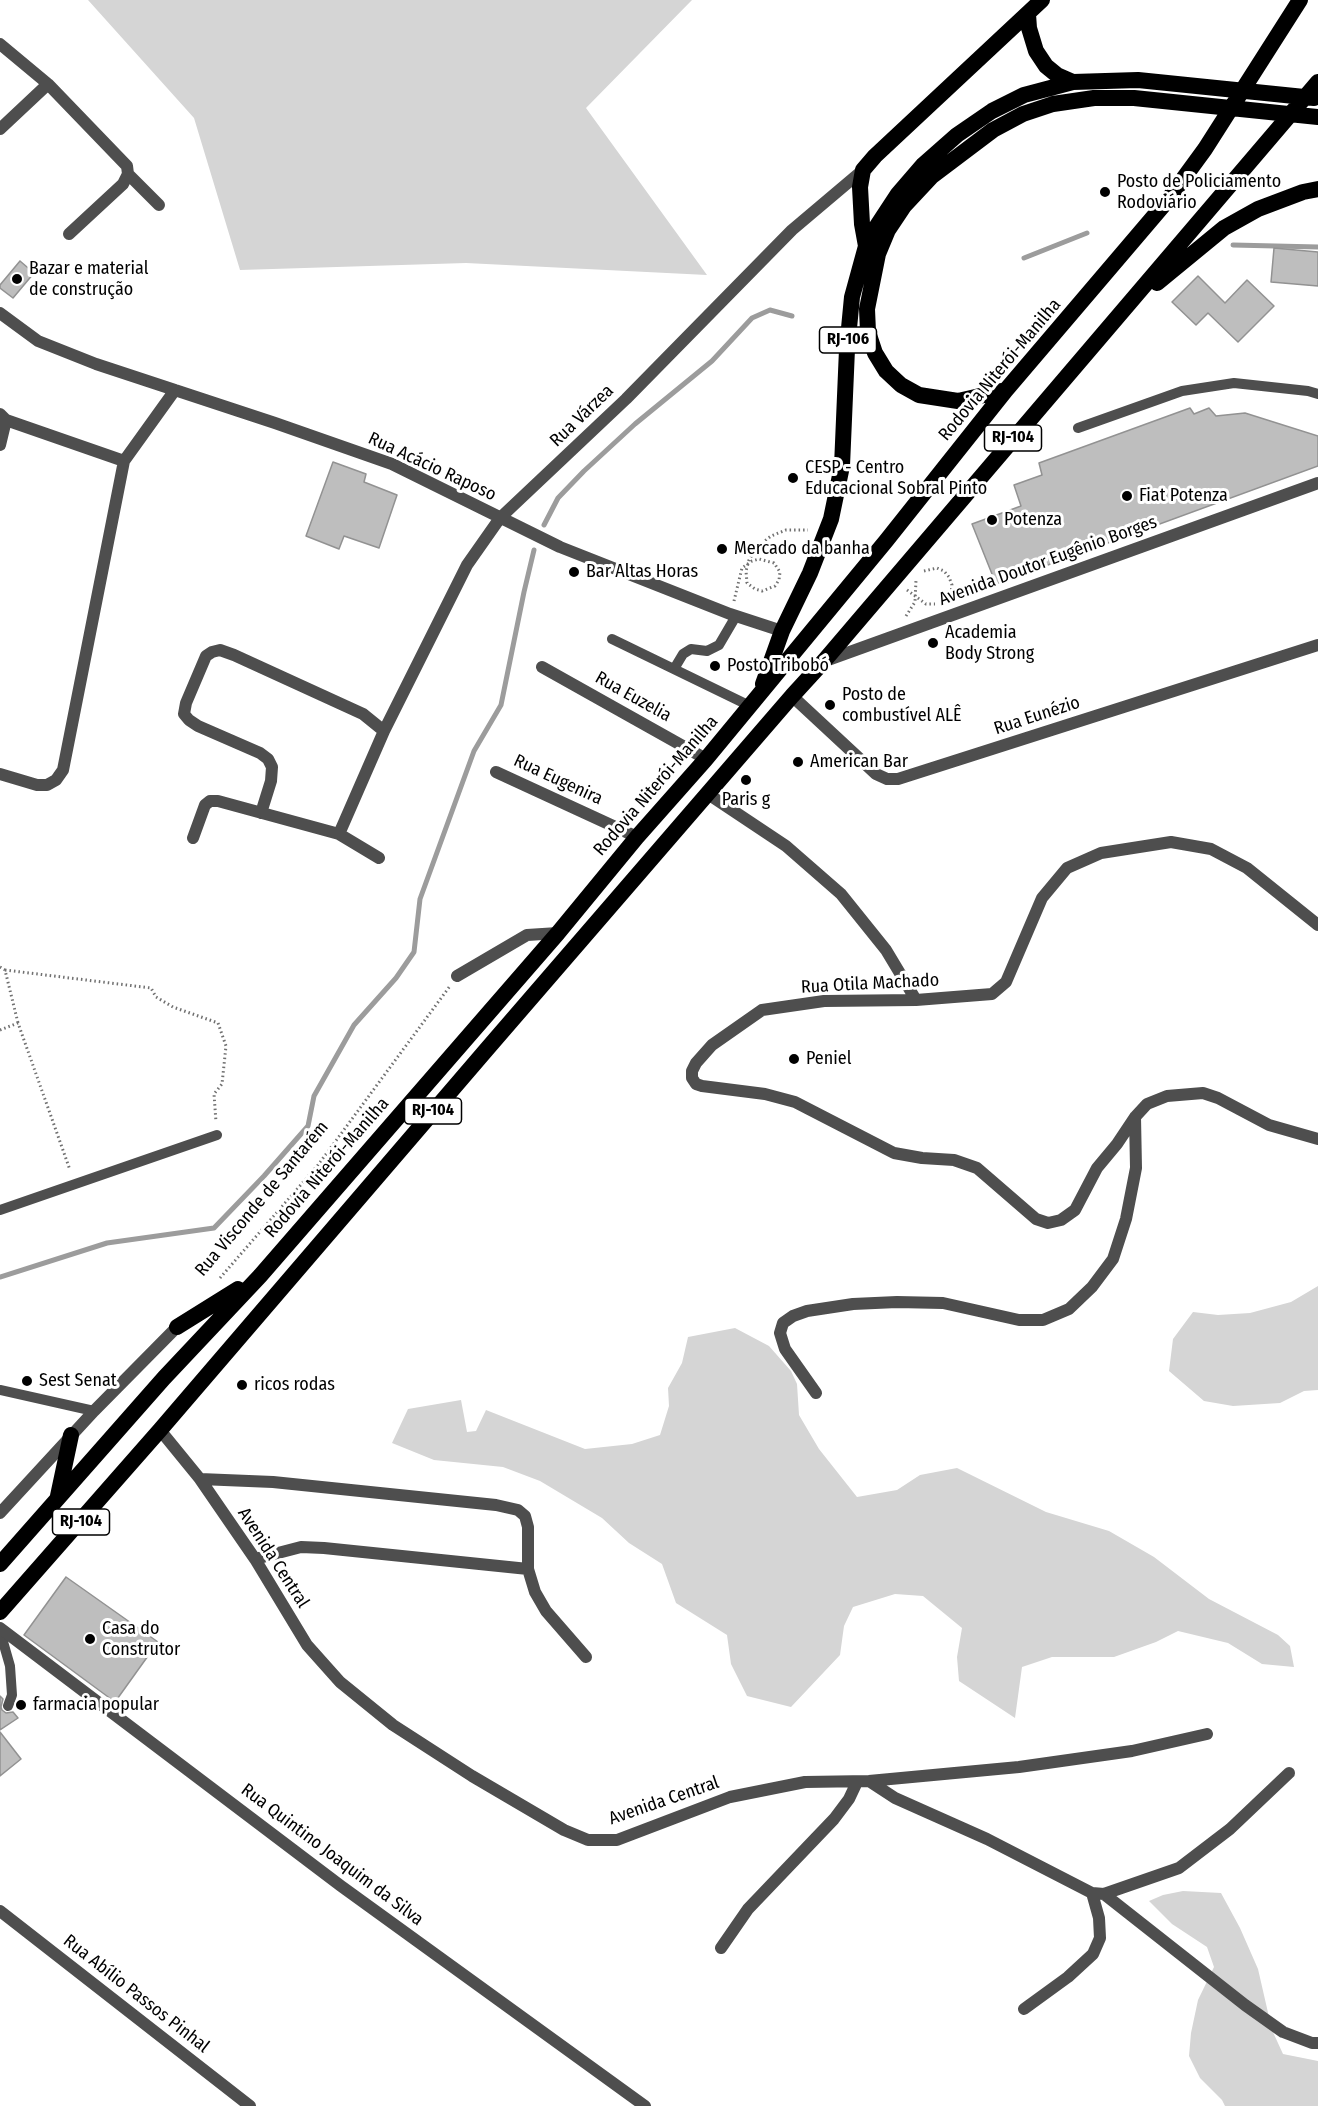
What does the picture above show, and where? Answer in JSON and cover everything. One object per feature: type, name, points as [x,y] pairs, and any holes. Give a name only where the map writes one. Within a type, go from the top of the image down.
[{"type":"highway","points":[[866,246],[860,187],[863,170],[883,148],[1042,0]]},
{"type":"highway","name":"Rodovia Niterói-Manilha","points":[[0,1564],[164,1378],[260,1276],[706,759],[886,541],[1006,390],[1167,201],[1205,149],[1296,4]]},
{"type":"highway","points":[[1028,14],[1029,28],[1036,51],[1046,66],[1057,75],[1073,82]]},
{"type":"highway","name":"RJ-106","points":[[755,700],[782,631],[810,573],[831,519],[842,466],[847,349],[852,297],[866,246],[898,194],[923,165],[957,135],[992,111],[1024,95],[1073,82],[1138,80],[1318,98]]},
{"type":"highway","name":"RJ-104","points":[[0,1612],[824,661],[1318,82]]},
{"type":"highway","name":"RJ-106","points":[[1006,390],[958,401],[919,395],[901,385],[886,371],[875,353],[868,332],[867,309],[878,254],[888,230],[904,206],[933,176],[993,130],[1023,114],[1053,104],[1094,98],[1134,98],[1318,117]]},
{"type":"highway","points":[[1124,310],[1224,228],[1258,209],[1318,189]]},
{"type":"highway","points":[[177,1327],[260,1276]]},
{"type":"highway","points":[[58,1496],[71,1435]]},
{"type":"street","points":[[0,44],[48,84],[127,166],[128,174],[123,184],[69,234]]},
{"type":"street","points":[[0,129],[48,84]]},
{"type":"street","name":"Rua Várzea","points":[[339,834],[384,731],[467,565],[500,518],[626,399],[792,230],[863,170]]},
{"type":"street","points":[[128,174],[159,205]]},
{"type":"street","name":"Rua Acácio Raposo","points":[[0,313],[38,341],[96,364],[392,464],[560,547],[733,615],[782,631]]},
{"type":"street","points":[[0,774],[37,785],[47,785],[57,780],[63,770],[124,461],[175,390]]},
{"type":"street","points":[[0,445],[3,417],[124,461]]},
{"type":"street","name":"Avenida Doutor Eugênio Borges","points":[[824,661],[1318,483]]},
{"type":"street","name":"Rua Eunézio","points":[[792,696],[876,774],[887,779],[898,779],[1318,645]]},
{"type":"street","points":[[261,813],[271,781],[272,767],[268,759],[260,753],[198,726],[184,714],[186,703],[206,656],[212,652],[220,650],[234,655],[363,714],[384,731]]},
{"type":"street","name":"Rua Euzelia","points":[[542,667],[706,759]]},
{"type":"street","name":"Rua Eugenira","points":[[496,771],[637,837]]},
{"type":"street","points":[[708,794],[786,846],[841,894],[885,950],[916,1000]]},
{"type":"street","points":[[193,837],[205,805],[210,801],[218,801],[339,834],[379,858]]},
{"type":"street","name":"Rua Otila Machado","points":[[1318,925],[1246,868],[1211,849],[1171,842],[1101,853],[1067,868],[1042,898],[1006,982],[992,994],[916,1000],[824,1001],[762,1010],[712,1045],[692,1071],[692,1078],[696,1084],[702,1086],[765,1094],[795,1101],[894,1153],[954,1160],[977,1168],[1036,1219],[1048,1223],[1061,1220],[1075,1210],[1097,1168],[1135,1117],[1147,1104],[1167,1096],[1203,1093],[1218,1098],[1269,1125],[1318,1139]]},
{"type":"street","points":[[457,976],[527,935],[558,933]]},
{"type":"street","points":[[816,1393],[785,1349],[780,1332],[783,1323],[807,1311],[897,1302],[943,1303],[1019,1320],[1043,1320],[1069,1309],[1092,1287],[1113,1259],[1126,1219],[1136,1167],[1135,1117]]},
{"type":"street","points":[[0,1513],[71,1435],[177,1327]]},
{"type":"street","name":"Avenida Central","points":[[160,1430],[200,1479],[255,1559],[308,1645],[340,1682],[393,1725],[472,1776],[564,1830],[588,1840],[617,1840],[730,1797],[805,1782],[863,1781],[1041,1764],[1132,1751],[1207,1734]]},
{"type":"street","points":[[200,1479],[273,1482],[496,1505],[518,1510],[525,1516],[528,1527],[528,1569],[535,1592],[546,1611],[586,1657]]},
{"type":"street","points":[[255,1559],[301,1547],[528,1569]]},
{"type":"street","name":"Rua Quintino Joaquim da Silva","points":[[0,1630],[341,1886],[645,2106]]},
{"type":"street","points":[[1098,1894],[1179,1868],[1230,1829],[1289,1773]]},
{"type":"street","points":[[721,1948],[748,1910],[834,1819],[863,1781],[1098,1894],[1282,2032],[1318,2043]]},
{"type":"street","points":[[1024,2009],[1068,1977],[1093,1954],[1100,1938],[1098,1894]]},
{"type":"street","name":"Rua Abílio Passos Pinhal","points":[[0,1911],[250,2106]]},
{"type":"lane","points":[[1078,428],[1182,391],[1234,383],[1318,394]]},
{"type":"lane","points":[[674,669],[683,654],[691,649],[707,651],[719,645],[733,615]]},
{"type":"lane","points":[[612,639],[674,669],[755,700]]},
{"type":"lane","points":[[0,1210],[217,1134]]},
{"type":"lane","points":[[0,1390],[94,1411]]},
{"type":"lane","points":[[0,1630],[10,1666],[12,1695],[8,1706]]},
{"type":"path","points":[[733,615],[742,568],[759,559],[774,563]]},
{"type":"path","points":[[894,635],[915,602],[917,578]]},
{"type":"path","points":[[0,967],[5,970],[151,988],[156,998],[172,1007],[218,1023],[226,1046],[222,1084],[213,1094],[217,1134]]},
{"type":"path","points":[[5,970],[18,1023],[75,1183]]},
{"type":"path","name":"Rua Visconde de Santarém","points":[[215,1284],[318,1165],[457,976]]},
{"type":"path","points":[[0,1030],[18,1023]]},
{"type":"shaded area","points":[[88,0],[692,0],[586,108],[707,275],[466,263],[240,270],[194,118]]},
{"type":"shaded area","points":[[1318,1286],[1318,1390],[1304,1391],[1280,1403],[1233,1406],[1204,1401],[1169,1371],[1173,1339],[1193,1312],[1218,1315],[1250,1313],[1291,1302]]},
{"type":"shaded area","points":[[735,1328],[769,1346],[791,1371],[797,1384],[799,1415],[819,1449],[857,1497],[897,1490],[920,1475],[957,1468],[1046,1512],[1109,1531],[1154,1557],[1209,1599],[1278,1635],[1290,1646],[1294,1667],[1262,1664],[1228,1643],[1178,1631],[1156,1642],[1114,1657],[1052,1657],[1022,1667],[1015,1718],[959,1681],[957,1657],[962,1628],[923,1596],[895,1594],[853,1607],[844,1626],[840,1655],[791,1707],[747,1696],[731,1664],[727,1635],[676,1603],[662,1564],[629,1543],[602,1518],[540,1481],[503,1467],[434,1460],[392,1443],[408,1409],[461,1400],[467,1432],[476,1431],[486,1410],[585,1449],[632,1444],[660,1435],[669,1406],[668,1388],[682,1363],[688,1337]]},
{"type":"shaded area","points":[[1183,1891],[1221,1893],[1258,1969],[1272,2030],[1283,2054],[1318,2061],[1318,2106],[1225,2106],[1200,2078],[1189,2056],[1191,2033],[1198,2000],[1214,1967],[1207,1947],[1172,1924],[1149,1901],[1163,1895]]},
{"type":"building","points":[[1274,248],[1318,252],[1318,286],[1271,282]]},
{"type":"building","name":"Bazar e material de construção","points":[[20,261],[34,273],[13,298],[0,288],[0,285]]},
{"type":"building","points":[[1198,276],[1225,303],[1247,280],[1274,306],[1238,342],[1208,313],[1196,325],[1172,302]]},
{"type":"building","name":"Fiat Potenza","points":[[1190,408],[1194,414],[1209,408],[1216,416],[1245,413],[1318,436],[1318,466],[996,584],[972,524],[1021,506],[1014,485],[1042,475],[1039,463]]},
{"type":"building","points":[[333,462],[366,474],[364,482],[397,495],[379,548],[344,536],[339,549],[306,536]]},
{"type":"building","name":"Casa do Construtor","points":[[66,1577],[158,1642],[115,1702],[24,1635]]},
{"type":"building","points":[[0,1696],[3,1699],[2,1710],[6,1713],[13,1712],[18,1718],[0,1730]]},
{"type":"building","points":[[0,1732],[21,1759],[0,1776]]},
{"type":"waterway","points":[[1024,258],[1087,233]]},
{"type":"waterway","points":[[1233,245],[1318,247]]},
{"type":"waterway","points":[[544,525],[558,498],[584,471],[635,424],[712,361],[752,318],[770,310],[792,316]]},
{"type":"waterway","points":[[0,1277],[107,1243],[214,1228],[308,1126],[314,1096],[354,1025],[396,978],[414,952],[420,899],[474,751],[501,705],[534,550]]},
{"type":"place","name":"Posto de Policiamento Rodoviário","points":[[1105,192]]},
{"type":"place","name":"Bazar e material de construção","points":[[17,279]]},
{"type":"place","name":"CESP - Centro Educacional Sobral Pinto","points":[[793,478]]},
{"type":"place","name":"Fiat Potenza","points":[[1127,496]]},
{"type":"place","name":"Potenza","points":[[992,520]]},
{"type":"place","name":"Mercado da banha","points":[[722,549]]},
{"type":"place","name":"Bar Altas Horas","points":[[574,572]]},
{"type":"place","name":"Academia Body Strong","points":[[933,643]]},
{"type":"place","name":"Posto Tribobó","points":[[715,666]]},
{"type":"place","name":"Posto de combustível ALÊ","points":[[830,705]]},
{"type":"place","name":"American Bar","points":[[798,762]]},
{"type":"place","name":"Paris g","points":[[746,780]]},
{"type":"place","name":"Peniel","points":[[794,1059]]},
{"type":"place","name":"Sest Senat","points":[[27,1381]]},
{"type":"place","name":"ricos rodas","points":[[242,1385]]},
{"type":"place","name":"Casa do Construtor","points":[[90,1639]]},
{"type":"place","name":"farmacia popular","points":[[21,1705]]}]
